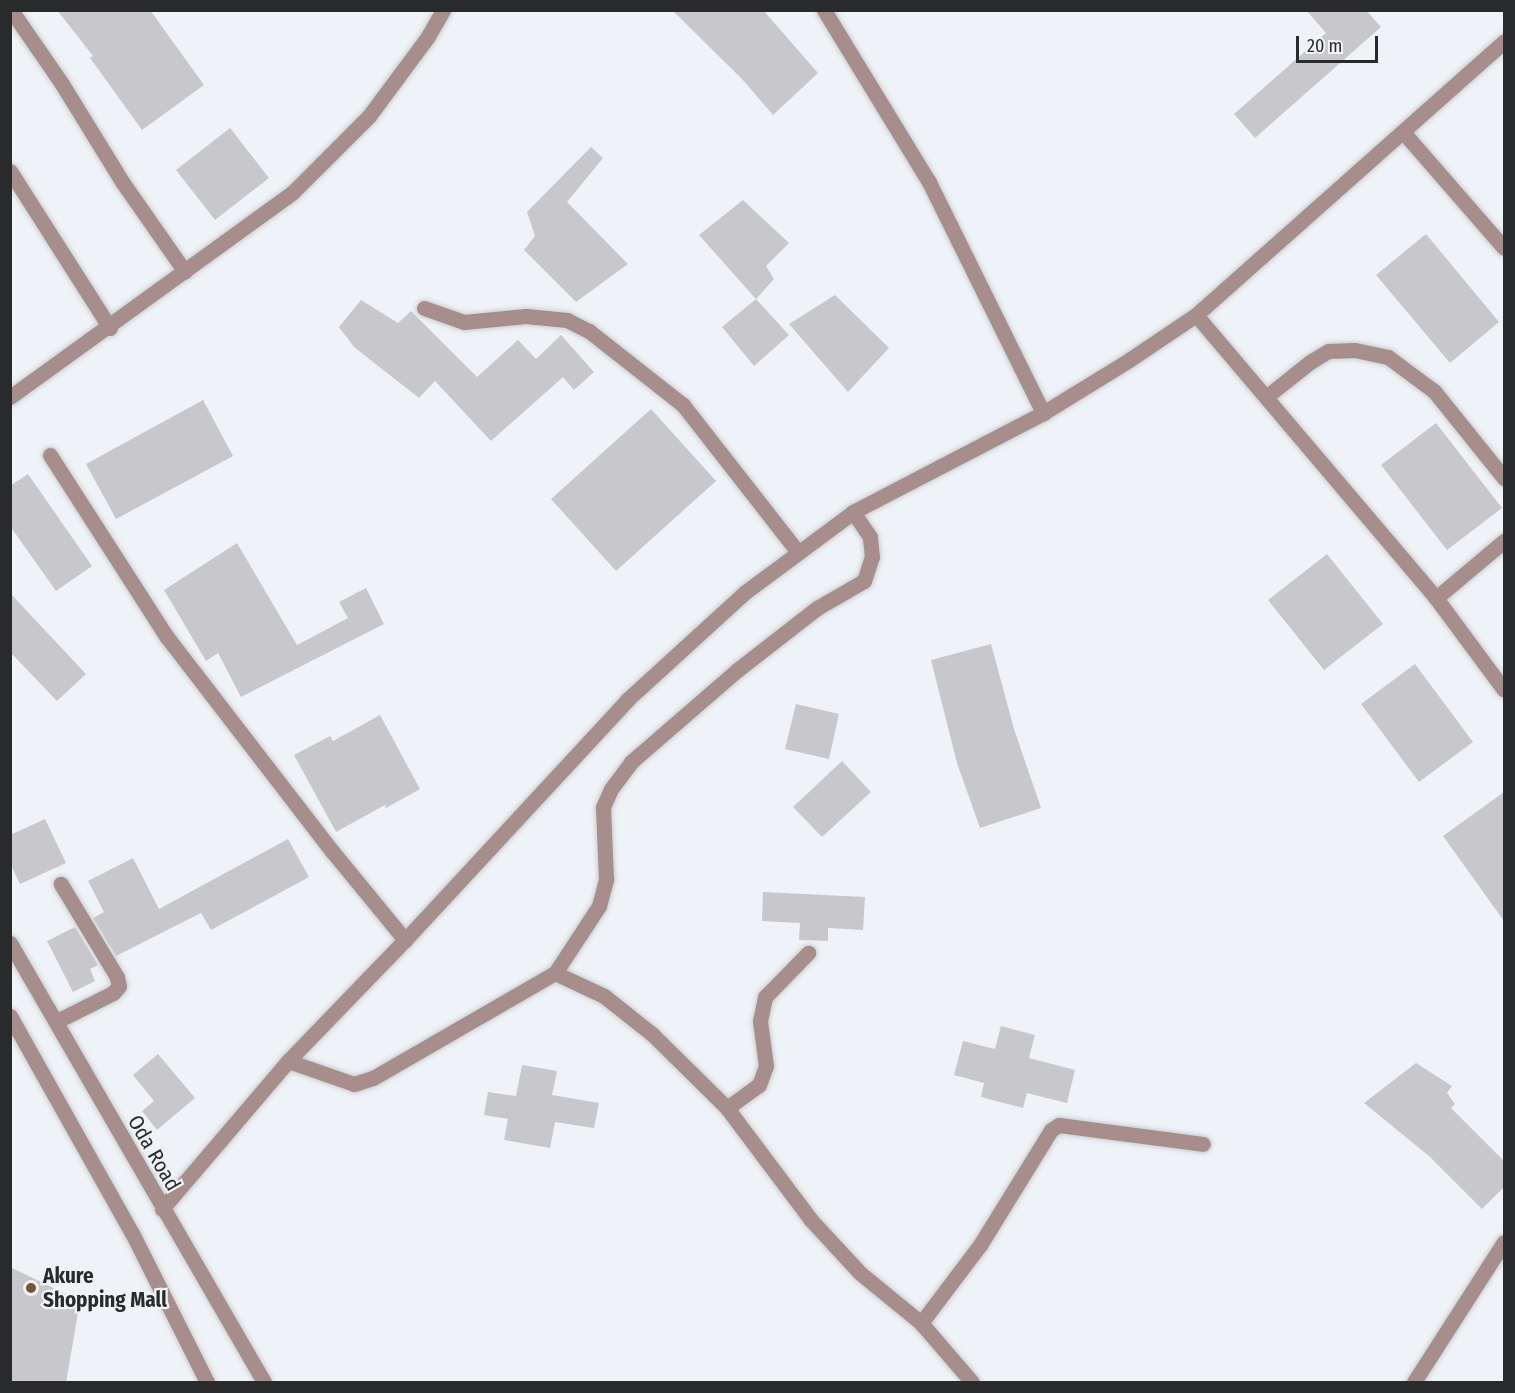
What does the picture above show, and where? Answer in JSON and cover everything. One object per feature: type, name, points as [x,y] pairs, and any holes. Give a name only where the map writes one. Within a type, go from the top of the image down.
[{"type":"street","points":[[11,10],[62,84],[123,183],[185,272]]},
{"type":"street","points":[[10,398],[110,328],[293,192],[369,116],[427,38],[443,10]]},
{"type":"street","points":[[824,10],[929,182],[1043,413]]},
{"type":"street","points":[[162,1209],[288,1061],[405,940],[627,700],[744,593],[797,551],[853,512],[1043,413],[1130,360],[1196,315],[1504,42]]},
{"type":"street","points":[[1404,133],[1504,248]]},
{"type":"street","points":[[10,171],[110,328]]},
{"type":"street","points":[[424,308],[464,322],[526,316],[567,320],[589,332],[683,405],[797,551]]},
{"type":"street","points":[[1196,315],[1436,598],[1504,690]]},
{"type":"street","points":[[1266,397],[1310,362],[1329,351],[1355,350],[1388,357],[1434,391],[1504,478]]},
{"type":"street","points":[[50,455],[167,637],[332,851],[405,940]]},
{"type":"street","points":[[288,1061],[354,1084],[373,1078],[555,973],[598,906],[606,879],[603,807],[611,789],[631,762],[736,671],[817,608],[864,581],[872,557],[870,537],[853,512]]},
{"type":"street","points":[[1436,598],[1504,541]]},
{"type":"street","points":[[57,1021],[113,993],[119,986],[117,977],[61,884]]},
{"type":"street","name":"Oda Road","points":[[10,942],[264,1383]]},
{"type":"street","points":[[727,1108],[759,1085],[766,1066],[760,1021],[765,997],[808,953]]},
{"type":"street","points":[[555,973],[604,996],[652,1034],[727,1108],[812,1220],[860,1273],[921,1323],[972,1383]]},
{"type":"street","points":[[10,1016],[132,1233],[207,1383]]},
{"type":"street","points":[[921,1323],[980,1245],[1051,1130],[1059,1125],[1203,1144]]},
{"type":"street","points":[[1414,1383],[1504,1242]]},
{"type":"building","points":[[57,10],[150,10],[204,85],[142,130],[90,58],[93,56]]},
{"type":"building","points":[[672,10],[763,10],[818,73],[773,115],[742,79]]},
{"type":"building","points":[[1306,10],[1366,10],[1381,27],[1255,138],[1234,114],[1326,33]]},
{"type":"building","points":[[230,128],[269,178],[215,220],[176,170]]},
{"type":"building","points":[[591,147],[603,158],[567,202],[628,264],[576,302],[524,250],[535,236],[527,212]]},
{"type":"building","points":[[743,200],[789,243],[766,266],[774,279],[756,299],[699,235]]},
{"type":"building","points":[[1426,234],[1499,322],[1450,363],[1376,275]]},
{"type":"building","points":[[835,295],[889,348],[848,392],[789,324]]},
{"type":"building","points":[[756,299],[789,335],[754,366],[722,327]]},
{"type":"building","points":[[361,300],[398,323],[411,311],[477,377],[518,340],[536,359],[561,335],[594,372],[574,390],[563,377],[491,441],[435,381],[419,398],[354,347],[339,327]]},
{"type":"building","points":[[203,400],[233,456],[116,519],[86,464]]},
{"type":"building","points":[[651,409],[716,481],[616,571],[551,499]]},
{"type":"building","points":[[1436,423],[1502,508],[1447,550],[1381,465]]},
{"type":"building","points":[[28,474],[92,566],[56,591],[10,526],[10,486]]},
{"type":"building","points":[[237,543],[297,645],[348,618],[339,602],[366,588],[384,624],[241,697],[218,653],[206,661],[164,590]]},
{"type":"building","points":[[1327,554],[1383,624],[1324,670],[1268,600]]},
{"type":"building","points":[[10,593],[86,674],[57,701],[10,652]]},
{"type":"building","points":[[991,644],[1014,729],[1041,808],[980,828],[957,763],[931,660]]},
{"type":"building","points":[[1415,664],[1473,742],[1419,782],[1361,704]]},
{"type":"building","points":[[796,704],[839,714],[829,759],[785,749]]},
{"type":"building","points":[[380,715],[420,789],[336,832],[294,755],[330,736],[333,741]]},
{"type":"building","points":[[842,761],[871,792],[822,837],[793,807]]},
{"type":"building","points":[[1504,792],[1504,921],[1443,836]]},
{"type":"building","points":[[45,819],[66,863],[20,884],[10,863],[10,835]]},
{"type":"building","points":[[288,839],[309,877],[211,930],[201,913],[116,956],[93,918],[104,912],[88,881],[133,858],[159,909]]},
{"type":"building","points":[[763,892],[865,897],[863,930],[828,928],[828,941],[799,940],[800,923],[762,921]]},
{"type":"building","points":[[75,927],[98,965],[90,969],[95,981],[73,992],[47,941]]},
{"type":"building","points":[[1001,1026],[1035,1035],[1029,1058],[1075,1070],[1067,1103],[1027,1093],[1023,1108],[981,1097],[984,1083],[954,1075],[963,1041],[995,1049]]},
{"type":"building","points":[[158,1054],[195,1098],[157,1130],[142,1111],[154,1101],[133,1075]]},
{"type":"building","points":[[1416,1063],[1452,1086],[1447,1093],[1455,1104],[1451,1108],[1504,1161],[1504,1187],[1482,1209],[1429,1156],[1364,1103]]},
{"type":"building","points":[[522,1065],[557,1071],[552,1095],[599,1103],[594,1128],[555,1122],[550,1148],[504,1140],[508,1119],[484,1115],[488,1092],[516,1096]]},
{"type":"building","name":"Akure Shopping Mall","points":[[10,1267],[80,1301],[66,1383],[10,1383]]},
{"type":"place","name":"Akure Shopping Mall","points":[[31,1288]]}]
